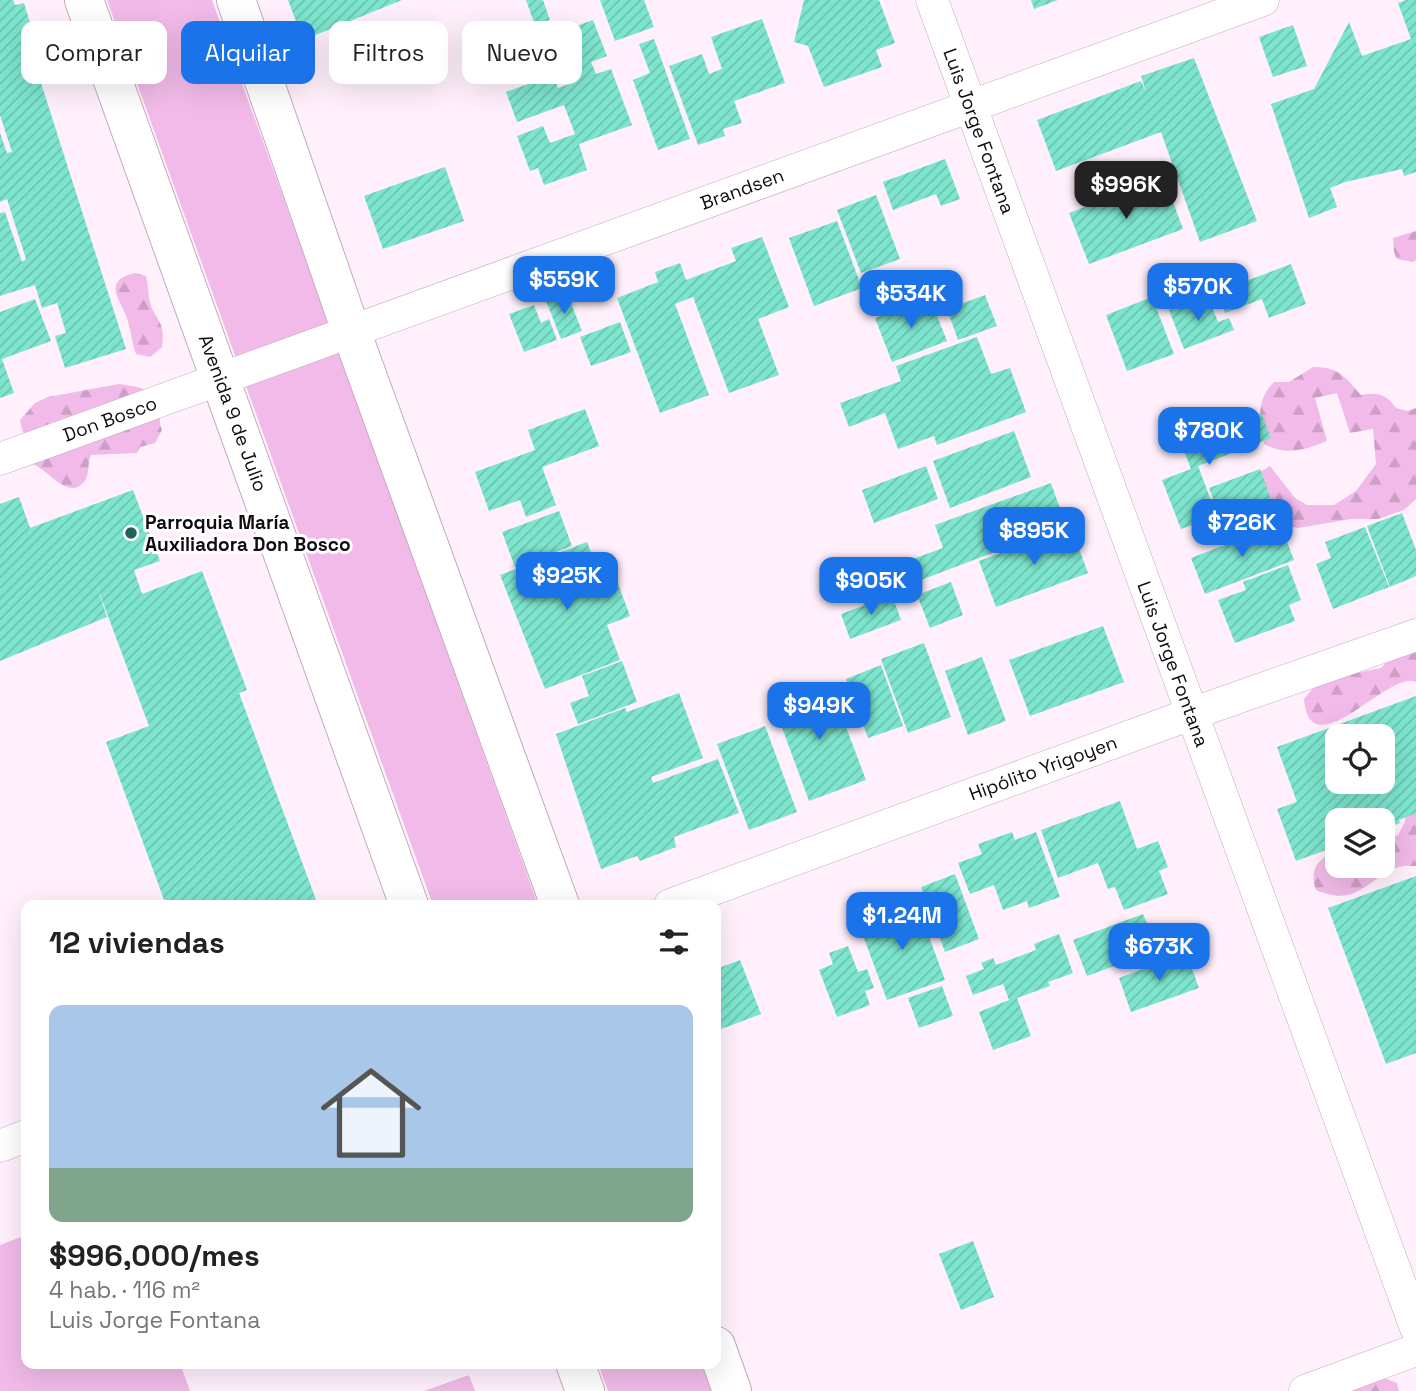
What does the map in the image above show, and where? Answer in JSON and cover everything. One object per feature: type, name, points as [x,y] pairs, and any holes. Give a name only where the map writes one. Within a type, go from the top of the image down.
[{"type":"main road","name":"Avenida 9 de Julio","points":[[83,0],[408,900]]},
{"type":"main road","points":[[236,0],[351,331],[557,900]]},
{"type":"main road","points":[[721,1360],[732,1391]]},
{"type":"main road","points":[[577,1369],[585,1391]]},
{"type":"street","name":"Luis Jorge Fontana","points":[[932,0],[1416,1328]]},
{"type":"street","name":"Brandsen","points":[[221,379],[1263,0]]},
{"type":"street","name":"Don Bosco","points":[[0,458],[221,379]]},
{"type":"street","name":"Hipólito Yrigoyen","points":[[684,900],[1191,714],[1416,635]]},
{"type":"street","points":[[0,1146],[21,1138]]},
{"type":"street","points":[[1305,1391],[1416,1350]]},
{"type":"green space","points":[[107,0],[212,0],[220,21],[181,21],[181,84],[242,84],[536,900],[431,900],[137,84],[167,84],[167,21],[115,21]]},
{"type":"green space","points":[[1416,231],[1416,260],[1413,262],[1397,259],[1393,238]]},
{"type":"green space","points":[[135,273],[146,276],[151,305],[162,330],[162,347],[150,357],[136,354],[128,321],[116,292],[118,281]]},
{"type":"green space","points":[[1313,367],[1335,371],[1346,378],[1361,395],[1381,395],[1396,408],[1408,411],[1416,408],[1416,499],[1404,510],[1378,519],[1351,519],[1298,528],[1285,525],[1262,511],[1258,473],[1270,466],[1295,498],[1307,505],[1334,505],[1356,491],[1376,464],[1373,429],[1350,433],[1337,393],[1315,398],[1327,441],[1288,451],[1264,444],[1260,411],[1268,389],[1274,382],[1289,382]]},
{"type":"green space","points":[[119,384],[147,390],[156,398],[162,430],[155,443],[140,447],[137,453],[91,455],[86,479],[78,487],[65,486],[33,464],[20,420],[35,403],[48,397]]},
{"type":"green space","points":[[1416,644],[1416,682],[1404,682],[1388,689],[1335,722],[1320,725],[1309,718],[1304,699],[1313,688],[1336,677],[1381,668],[1391,657]]},
{"type":"green space","points":[[1416,777],[1416,866],[1395,869],[1395,836],[1405,822],[1410,779]]},
{"type":"green space","points":[[1325,857],[1325,878],[1378,878],[1352,894],[1331,895],[1316,890],[1314,876],[1317,865]]},
{"type":"green space","points":[[21,1237],[21,1369],[182,1369],[190,1391],[0,1391],[0,1245]]},
{"type":"green space","points":[[600,1369],[705,1369],[713,1391],[608,1391]]},
{"type":"green space","points":[[469,1375],[475,1391],[424,1391]]},
{"type":"green space","points":[[1384,1378],[1397,1383],[1399,1391],[1343,1391]]},
{"type":"building","points":[[0,0],[13,0],[15,5],[24,3],[30,21],[21,21],[21,84],[41,84],[126,349],[65,368],[55,336],[66,333],[57,303],[42,308],[35,285],[0,296],[0,213],[5,212],[22,262],[26,259],[7,199],[0,202],[0,133],[7,153],[12,152],[0,115]]},
{"type":"building","points":[[288,0],[402,0],[350,21],[329,21],[329,29],[315,35],[315,21],[296,21]]},
{"type":"building","points":[[526,0],[543,0],[550,20],[534,21]]},
{"type":"building","points":[[600,0],[644,0],[654,27],[615,41]]},
{"type":"building","points":[[804,0],[879,0],[895,43],[876,50],[882,67],[824,87],[808,46],[794,42]]},
{"type":"building","points":[[1031,0],[1058,0],[1034,9]]},
{"type":"building","points":[[1416,0],[1416,172],[1404,176],[1402,169],[1330,188],[1337,207],[1309,218],[1271,104],[1314,89],[1349,22],[1362,56],[1411,39],[1398,3]]},
{"type":"building","points":[[762,19],[785,83],[734,101],[742,123],[723,129],[725,136],[698,145],[669,66],[702,54],[709,74],[722,69],[711,37]]},
{"type":"building","points":[[593,20],[607,56],[591,62],[596,74],[611,69],[632,125],[579,144],[587,170],[544,185],[538,168],[530,171],[517,136],[543,126],[550,143],[575,134],[564,105],[517,122],[506,92],[528,84],[556,84],[558,88],[569,84],[582,84],[582,24]]},
{"type":"building","points":[[1293,25],[1307,66],[1273,77],[1259,37]]},
{"type":"building","points":[[654,39],[690,139],[658,150],[633,80],[650,73],[639,44]]},
{"type":"building","points":[[1194,58],[1257,221],[1200,242],[1161,132],[1056,171],[1037,120],[1141,81],[1146,92],[1141,76]]},
{"type":"building","points":[[945,159],[960,199],[941,206],[936,194],[893,210],[883,182]]},
{"type":"building","points":[[445,167],[464,221],[383,249],[364,196]]},
{"type":"building","points":[[1164,177],[1183,229],[1089,264],[1069,213]]},
{"type":"building","points":[[876,195],[900,259],[861,273],[837,210]]},
{"type":"building","points":[[837,221],[862,288],[814,306],[789,238]]},
{"type":"building","points":[[762,237],[789,307],[758,319],[779,375],[729,393],[693,297],[675,304],[709,395],[660,413],[617,298],[658,282],[655,272],[680,263],[686,280],[736,261],[731,248]]},
{"type":"building","points":[[1291,264],[1306,304],[1269,318],[1262,299],[1225,313],[1217,292]]},
{"type":"building","points":[[567,293],[582,331],[561,339],[546,301]]},
{"type":"building","points":[[985,295],[997,326],[958,340],[947,309]]},
{"type":"building","points":[[1208,296],[1218,322],[1229,318],[1234,330],[1184,349],[1169,310]]},
{"type":"building","points":[[1152,297],[1174,354],[1127,371],[1106,315]]},
{"type":"building","points":[[930,298],[947,341],[892,362],[875,318]]},
{"type":"building","points":[[35,299],[51,341],[2,359],[14,393],[0,398],[0,312]]},
{"type":"building","points":[[534,305],[541,323],[549,319],[557,340],[524,352],[509,314]]},
{"type":"building","points":[[620,322],[631,352],[591,366],[580,337]]},
{"type":"building","points":[[977,337],[991,374],[1010,368],[1026,412],[937,445],[934,436],[898,449],[885,413],[849,427],[840,403],[901,381],[896,366]]},
{"type":"building","points":[[585,409],[599,446],[542,467],[556,505],[526,517],[520,500],[489,511],[475,472],[535,450],[528,430]]},
{"type":"building","points":[[1261,413],[1271,438],[1198,466],[1217,516],[1181,529],[1162,480],[1191,469],[1181,443]]},
{"type":"building","points":[[1014,431],[1031,477],[950,508],[933,461]]},
{"type":"building","points":[[926,466],[938,499],[874,523],[862,490]]},
{"type":"building","points":[[1260,469],[1276,513],[1226,532],[1209,488]]},
{"type":"building","points":[[1051,483],[1066,525],[918,581],[910,560],[943,548],[935,525]]},
{"type":"building","points":[[133,490],[160,561],[134,570],[142,594],[202,571],[247,690],[239,693],[316,900],[164,900],[106,742],[149,726],[96,584],[107,617],[0,661],[0,504],[19,497],[30,528]]},
{"type":"building","points":[[559,511],[572,546],[515,567],[502,532]]},
{"type":"building","points":[[1402,513],[1416,550],[1416,576],[1390,587],[1367,526]]},
{"type":"building","points":[[1280,524],[1294,560],[1205,594],[1191,558]]},
{"type":"building","points":[[1071,527],[1088,573],[996,607],[979,561]]},
{"type":"building","points":[[1365,527],[1389,587],[1333,609],[1316,564],[1331,558],[1325,542]]},
{"type":"building","points":[[587,542],[595,562],[608,557],[630,616],[607,625],[620,660],[545,689],[500,575]]},
{"type":"building","points":[[1288,565],[1301,600],[1289,605],[1295,621],[1235,643],[1218,600],[1246,590],[1243,582]]},
{"type":"building","points":[[951,582],[963,615],[930,628],[917,595]]},
{"type":"building","points":[[892,595],[901,620],[850,639],[841,614]]},
{"type":"building","points":[[1103,626],[1124,682],[1030,716],[1009,660]]},
{"type":"building","points":[[924,643],[951,717],[908,733],[881,659]]},
{"type":"building","points":[[982,657],[1006,721],[968,735],[945,671]]},
{"type":"building","points":[[622,661],[637,702],[578,724],[570,703],[589,696],[582,676]]},
{"type":"building","points":[[881,665],[903,726],[868,738],[846,679]]},
{"type":"building","points":[[829,682],[866,780],[809,801],[773,703]]},
{"type":"building","points":[[679,693],[703,758],[651,777],[653,783],[718,759],[739,813],[674,837],[676,847],[640,861],[637,856],[601,869],[556,734],[625,708],[627,712]]},
{"type":"building","points":[[1416,696],[1416,813],[1399,820],[1400,823],[1395,825],[1395,808],[1325,808],[1325,850],[1296,861],[1277,809],[1297,802],[1277,747],[1325,729],[1325,794],[1395,794],[1395,724],[1340,724]]},
{"type":"building","points":[[765,726],[797,812],[749,830],[717,744]]},
{"type":"building","points":[[1120,801],[1137,849],[1158,841],[1168,867],[1159,871],[1168,894],[1124,910],[1115,887],[1108,889],[1098,863],[1058,878],[1041,830]]},
{"type":"building","points":[[1012,832],[1015,840],[1036,832],[1060,897],[1029,908],[1027,901],[1003,910],[994,885],[970,894],[958,863],[982,854],[978,844]]},
{"type":"building","points":[[955,874],[979,939],[945,952],[921,887]]},
{"type":"building","points":[[1416,876],[1416,1053],[1386,1064],[1328,908]]},
{"type":"building","points":[[917,904],[945,980],[887,1000],[859,925]]},
{"type":"building","points":[[1143,914],[1149,928],[1161,924],[1169,946],[1087,976],[1073,940]]},
{"type":"building","points":[[1059,934],[1073,973],[1048,982],[1050,986],[1017,998],[1031,1036],[993,1050],[979,1012],[1009,1000],[1003,984],[973,995],[966,976],[984,969],[981,963],[993,958],[996,965],[1036,950],[1034,944]]},
{"type":"building","points":[[848,946],[858,972],[867,969],[874,988],[865,991],[870,1005],[837,1017],[819,970],[833,964],[829,953]]},
{"type":"building","points":[[1186,953],[1199,988],[1131,1012],[1119,978]]},
{"type":"building","points":[[740,960],[761,1014],[721,1029],[721,967]]},
{"type":"building","points":[[942,986],[953,1016],[919,1028],[908,998]]},
{"type":"building","points":[[973,1241],[994,1297],[961,1310],[939,1254]]},
{"type":"place","name":"Parroquia María Auxiliadora Don Bosco","points":[[131,533]]}]
